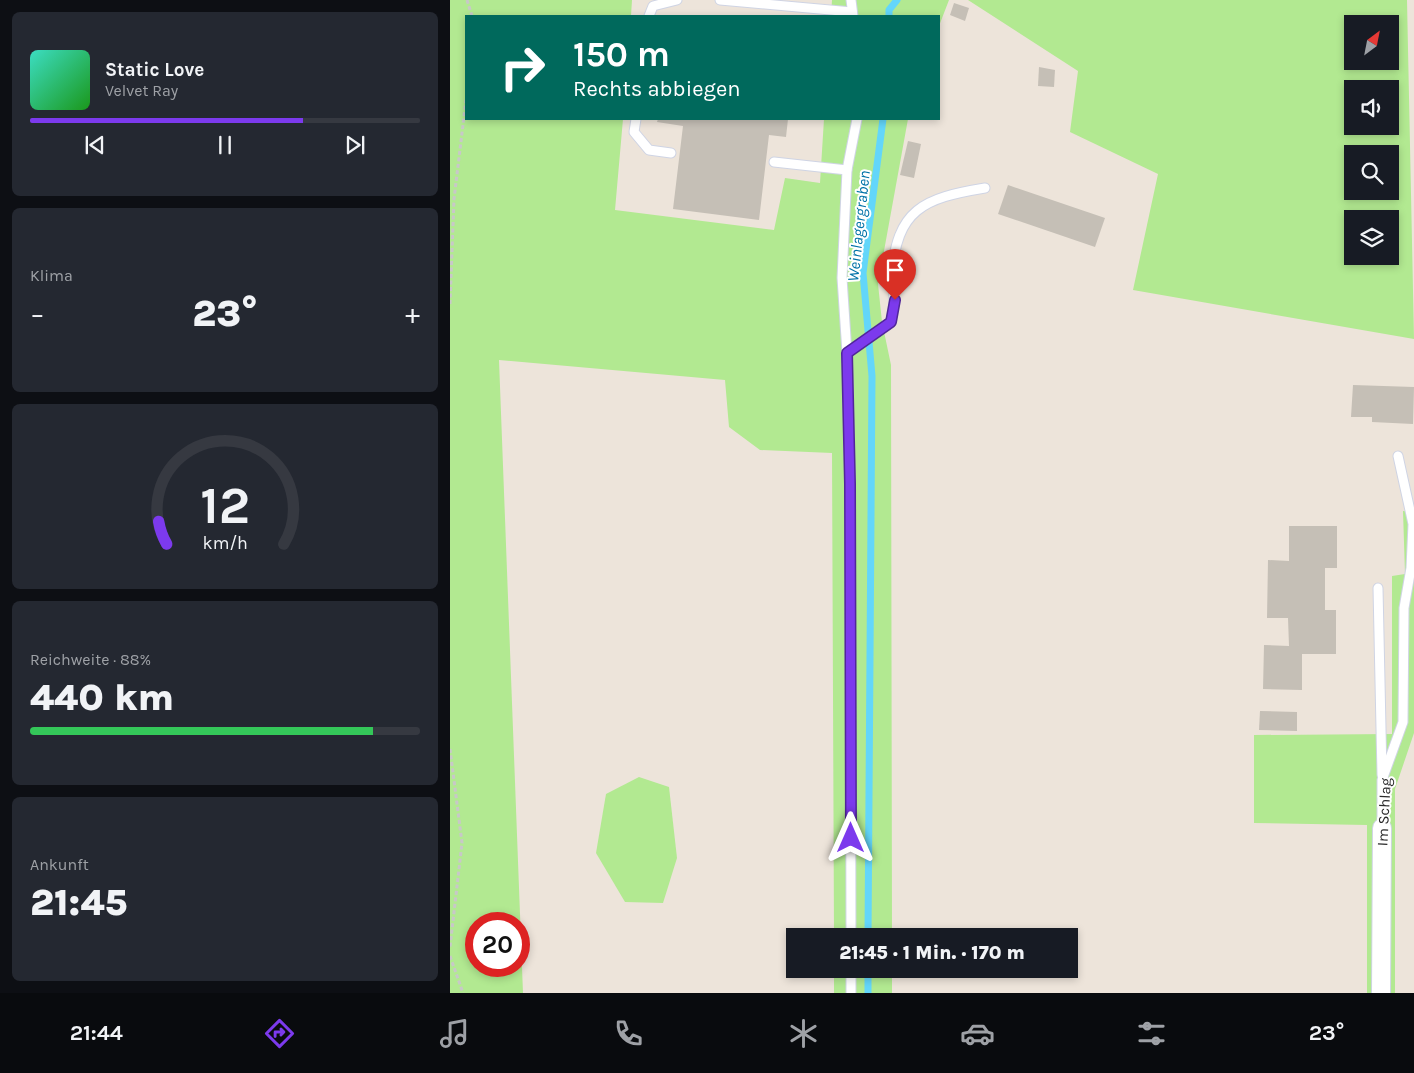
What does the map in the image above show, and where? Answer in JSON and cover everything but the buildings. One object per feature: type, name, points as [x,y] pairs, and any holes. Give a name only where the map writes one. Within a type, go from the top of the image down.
[{"type":"street","name":"Im Schlag","points":[[1381,993],[1382,828]]},
{"type":"lane","points":[[650,15],[654,6],[677,0]]},
{"type":"lane","points":[[720,0],[852,14],[851,0]]},
{"type":"lane","points":[[636,120],[634,132],[650,150],[671,153]]},
{"type":"lane","points":[[851,928],[850,484],[847,353],[842,278],[848,170],[857,120]]},
{"type":"lane","points":[[774,162],[848,170]]},
{"type":"lane","points":[[847,353],[891,322],[895,300],[892,278],[896,244],[906,220],[928,202],[951,194],[985,188]]},
{"type":"lane","name":"Im Schlag","points":[[1382,828],[1382,780],[1403,722],[1404,608],[1411,568],[1413,524],[1398,456]]},
{"type":"lane","points":[[1378,588],[1382,780]]},
{"type":"lane","points":[[851,978],[851,993]]},
{"type":"path","points":[[467,0],[472,15]]},
{"type":"path","points":[[450,304],[454,199],[465,108]]},
{"type":"path","points":[[450,749],[462,844],[450,947]]},
{"type":"path","points":[[450,956],[463,993]]},
{"type":"green space","points":[[450,0],[632,0],[631,15],[465,15],[465,120],[623,120],[615,210],[774,230],[785,178],[820,183],[824,120],[908,120],[878,284],[882,322],[891,365],[892,928],[834,928],[832,453],[760,450],[729,427],[725,380],[499,360],[520,912],[465,912],[465,977],[522,977],[523,993],[450,993]]},
{"type":"green space","points":[[832,0],[949,0],[940,23],[940,15],[831,15]]},
{"type":"green space","points":[[968,0],[1407,0],[1414,339],[1133,290],[1158,174],[1070,132],[1078,71]]},
{"type":"green space","points":[[1403,511],[1414,512],[1414,733],[1395,789],[1395,993],[1367,993],[1367,825],[1254,823],[1254,735],[1392,734],[1392,576],[1405,574]]},
{"type":"green space","points":[[639,777],[669,787],[677,858],[663,903],[625,902],[596,853],[606,794]]},
{"type":"green space","points":[[834,978],[892,978],[892,993],[834,993]]},
{"type":"waterway","name":"Weinlagergraben","points":[[889,15],[889,10],[897,0]]},
{"type":"waterway","name":"Weinlagergraben","points":[[868,928],[872,376],[863,273],[883,120]]},
{"type":"waterway","name":"Weinlagergraben","points":[[868,978],[868,993]]},
{"type":"route","points":[[851,838],[850,484],[847,353],[891,322],[895,300]]}]
